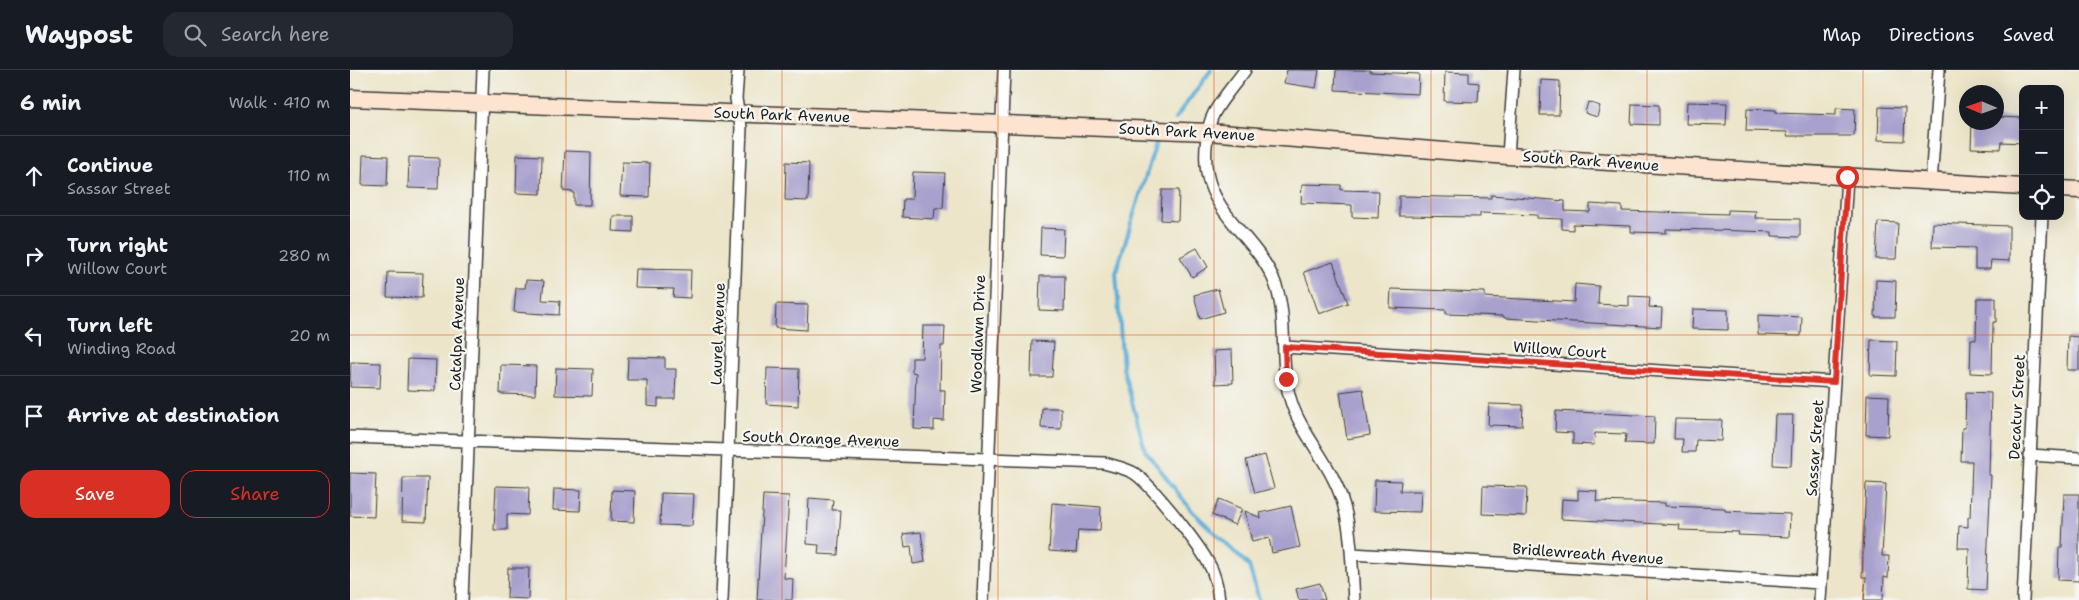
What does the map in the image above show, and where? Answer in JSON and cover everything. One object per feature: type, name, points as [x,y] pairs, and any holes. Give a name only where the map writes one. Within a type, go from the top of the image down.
[{"type":"street","name":"Catalpa Avenue","points":[[462,600],[480,104],[483,70]]},
{"type":"street","name":"Laurel Avenue","points":[[722,600],[741,127],[736,99],[738,70]]},
{"type":"street","name":"Woodlawn Drive","points":[[983,600],[1004,70]]},
{"type":"street","points":[[1245,70],[1213,114],[1208,132],[1208,173],[1214,191],[1233,224],[1260,256],[1273,279],[1284,324],[1286,379],[1294,412],[1326,464],[1347,512],[1352,554],[1354,600]]},
{"type":"street","points":[[1508,156],[1514,70]]},
{"type":"street","points":[[1932,182],[1939,70]]},
{"type":"street","name":"South Park Avenue","points":[[350,98],[1208,132],[1508,156],[2019,187]]},
{"type":"street","name":"Sassar Street","points":[[1820,600],[1847,177]]},
{"type":"street","points":[[2064,189],[2079,190]]},
{"type":"street","name":"Decatur Street","points":[[2023,600],[2042,220]]},
{"type":"street","name":"Willow Court","points":[[1285,347],[1834,382]]},
{"type":"street","name":"South Orange Avenue","points":[[350,437],[1104,463],[1133,473],[1148,485],[1204,556],[1218,584],[1219,600]]},
{"type":"street","points":[[2029,455],[2079,458]]},
{"type":"street","name":"Bridlewreath Avenue","points":[[1352,554],[1821,583]]},
{"type":"building","points":[[1287,70],[1319,70],[1316,88],[1284,83]]},
{"type":"building","points":[[1336,70],[1370,70],[1370,72],[1419,74],[1418,94],[1335,90]]},
{"type":"building","points":[[1445,72],[1469,73],[1469,82],[1479,83],[1478,102],[1444,101]]},
{"type":"building","points":[[1541,80],[1560,81],[1559,115],[1540,115]]},
{"type":"building","points":[[1588,102],[1600,106],[1597,117],[1585,113]]},
{"type":"building","points":[[1687,102],[1727,103],[1726,125],[1686,124]]},
{"type":"building","points":[[1632,104],[1659,105],[1659,125],[1631,124]]},
{"type":"building","points":[[1879,107],[1905,108],[1904,141],[1878,140]]},
{"type":"building","points":[[1836,108],[1855,109],[1854,136],[1787,136],[1787,132],[1746,131],[1747,109],[1776,110],[1776,113],[1836,115]]},
{"type":"building","points":[[2004,117],[2019,118],[2019,143],[2001,142],[2000,149],[1971,148],[1972,130],[2004,130]]},
{"type":"building","points":[[565,151],[591,152],[590,205],[574,205],[574,192],[563,191]]},
{"type":"building","points":[[363,155],[388,156],[387,186],[362,185]]},
{"type":"building","points":[[517,155],[542,156],[541,194],[516,193]]},
{"type":"building","points":[[409,157],[439,158],[438,189],[408,188]]},
{"type":"building","points":[[622,162],[650,163],[649,197],[620,196]]},
{"type":"building","points":[[786,162],[809,163],[808,201],[785,200]]},
{"type":"building","points":[[913,172],[945,173],[943,208],[935,208],[934,219],[902,217],[903,199],[912,199]]},
{"type":"building","points":[[1302,184],[1341,185],[1341,190],[1379,191],[1378,218],[1352,217],[1352,205],[1301,203]]},
{"type":"building","points":[[1162,190],[1179,190],[1178,221],[1161,220]]},
{"type":"building","points":[[1491,195],[1565,201],[1565,211],[1590,212],[1590,204],[1622,206],[1622,211],[1728,214],[1728,210],[1756,211],[1755,218],[1800,219],[1800,237],[1772,236],[1772,232],[1713,230],[1666,229],[1666,233],[1631,232],[1631,226],[1573,224],[1573,230],[1562,229],[1562,219],[1537,218],[1537,215],[1480,213],[1480,217],[1399,216],[1399,196],[1491,198]]},
{"type":"building","points":[[613,216],[633,216],[633,232],[612,231]]},
{"type":"building","points":[[1878,222],[1898,223],[1896,259],[1876,259]]},
{"type":"building","points":[[1933,223],[2009,226],[2009,261],[1991,260],[1990,269],[1975,269],[1975,248],[1932,247]]},
{"type":"building","points":[[1041,228],[1064,229],[1063,256],[1040,255]]},
{"type":"building","points":[[1197,248],[1208,267],[1192,277],[1180,257]]},
{"type":"building","points":[[1333,262],[1348,303],[1319,314],[1304,272]]},
{"type":"building","points":[[636,269],[691,270],[690,298],[673,297],[674,289],[635,288]]},
{"type":"building","points":[[388,272],[423,273],[422,298],[387,297]]},
{"type":"building","points":[[1040,276],[1065,276],[1064,311],[1039,310]]},
{"type":"building","points":[[526,280],[544,281],[542,300],[560,301],[559,315],[514,312],[516,288],[525,288]]},
{"type":"building","points":[[1876,280],[1896,281],[1895,317],[1875,317]]},
{"type":"building","points":[[1575,284],[1599,286],[1598,304],[1629,306],[1629,296],[1650,297],[1649,307],[1662,308],[1661,327],[1504,318],[1504,316],[1446,314],[1446,310],[1390,308],[1391,289],[1485,292],[1485,297],[1574,302]]},
{"type":"building","points":[[1218,289],[1224,312],[1200,319],[1194,295]]},
{"type":"building","points":[[1977,298],[1996,298],[1996,322],[1993,322],[1992,374],[1970,373],[1971,339],[1976,340]]},
{"type":"building","points":[[776,304],[808,305],[807,330],[775,328]]},
{"type":"building","points":[[1693,309],[1728,310],[1728,330],[1692,329]]},
{"type":"building","points":[[1758,315],[1802,317],[1801,336],[1758,335]]},
{"type":"building","points":[[923,326],[945,326],[944,346],[941,346],[940,390],[945,390],[944,421],[934,420],[934,430],[914,429],[916,373],[912,372],[912,358],[922,358]]},
{"type":"building","points":[[2068,336],[2079,337],[2079,370],[2067,370]]},
{"type":"building","points":[[1871,340],[1897,341],[1896,376],[1870,375]]},
{"type":"building","points":[[1032,341],[1054,342],[1052,377],[1031,377]]},
{"type":"building","points":[[1232,350],[1233,383],[1215,384],[1214,351]]},
{"type":"building","points":[[628,357],[665,358],[665,369],[676,369],[675,399],[658,399],[658,407],[647,406],[647,380],[627,380]]},
{"type":"building","points":[[408,359],[436,360],[435,391],[407,390]]},
{"type":"building","points":[[351,362],[381,363],[380,388],[350,387]]},
{"type":"building","points":[[501,365],[536,366],[535,395],[500,394]]},
{"type":"building","points":[[556,368],[593,369],[592,396],[555,395]]},
{"type":"building","points":[[767,368],[799,369],[798,406],[766,404]]},
{"type":"building","points":[[1363,389],[1370,435],[1347,439],[1340,392]]},
{"type":"building","points":[[1966,392],[1991,393],[1989,475],[1991,475],[1986,590],[1968,589],[1969,548],[1958,548],[1959,526],[1968,527],[1968,517],[1970,517],[1972,461],[1961,461],[1962,428],[1965,428]]},
{"type":"building","points":[[1867,395],[1889,396],[1888,436],[1866,435]]},
{"type":"building","points":[[1489,404],[1523,405],[1522,426],[1488,425]]},
{"type":"building","points":[[1042,408],[1061,408],[1061,429],[1041,428]]},
{"type":"building","points":[[1556,411],[1655,416],[1654,444],[1625,443],[1626,434],[1595,433],[1594,445],[1573,444],[1573,433],[1555,432]]},
{"type":"building","points":[[1775,415],[1793,415],[1791,466],[1773,465]]},
{"type":"building","points":[[1675,419],[1722,420],[1721,441],[1696,440],[1695,452],[1682,452],[1683,439],[1674,439]]},
{"type":"building","points":[[1265,455],[1274,488],[1255,493],[1246,460]]},
{"type":"building","points":[[350,473],[376,474],[374,517],[350,516]]},
{"type":"building","points":[[403,478],[428,478],[426,522],[402,521]]},
{"type":"building","points":[[1375,480],[1401,481],[1400,491],[1421,491],[1420,512],[1374,511]]},
{"type":"building","points":[[1866,483],[1886,484],[1882,556],[1889,556],[1888,578],[1884,577],[1883,600],[1864,600],[1866,577],[1862,577]]},
{"type":"building","points":[[496,486],[529,487],[528,515],[507,514],[507,530],[494,530]]},
{"type":"building","points":[[1483,486],[1527,487],[1526,516],[1482,514]]},
{"type":"building","points":[[554,489],[581,490],[580,511],[553,510]]},
{"type":"building","points":[[612,490],[635,491],[634,522],[611,521]]},
{"type":"building","points":[[1578,490],[1597,491],[1596,501],[1665,503],[1665,506],[1725,508],[1725,511],[1790,514],[1789,537],[1738,535],[1739,532],[1679,530],[1680,525],[1561,519],[1562,499],[1578,500]]},
{"type":"building","points":[[661,493],[694,494],[692,526],[660,525]]},
{"type":"building","points":[[2064,494],[2079,494],[2079,581],[2058,580],[2059,547],[2062,547]]},
{"type":"building","points":[[763,495],[789,496],[784,578],[793,579],[792,600],[757,600]]},
{"type":"building","points":[[809,498],[833,500],[832,510],[841,510],[838,555],[818,554],[819,545],[807,544]]},
{"type":"building","points":[[1219,499],[1242,509],[1235,525],[1212,515]]},
{"type":"building","points":[[1052,503],[1101,507],[1100,531],[1078,530],[1076,553],[1049,551]]},
{"type":"building","points":[[1291,506],[1300,547],[1272,553],[1269,538],[1252,542],[1245,511],[1261,518],[1260,513]]},
{"type":"building","points":[[921,532],[925,562],[913,564],[911,546],[905,547],[903,534]]},
{"type":"building","points":[[508,568],[529,568],[528,599],[507,598]]},
{"type":"building","points":[[1320,583],[1325,600],[1299,600],[1296,589]]},
{"type":"waterway","points":[[1175,119],[1211,70]]},
{"type":"waterway","points":[[1156,143],[1116,272],[1123,368],[1145,450],[1192,511],[1249,566],[1259,600]]},
{"type":"route","points":[[1286,379],[1285,347],[1834,382],[1847,177]]}]
